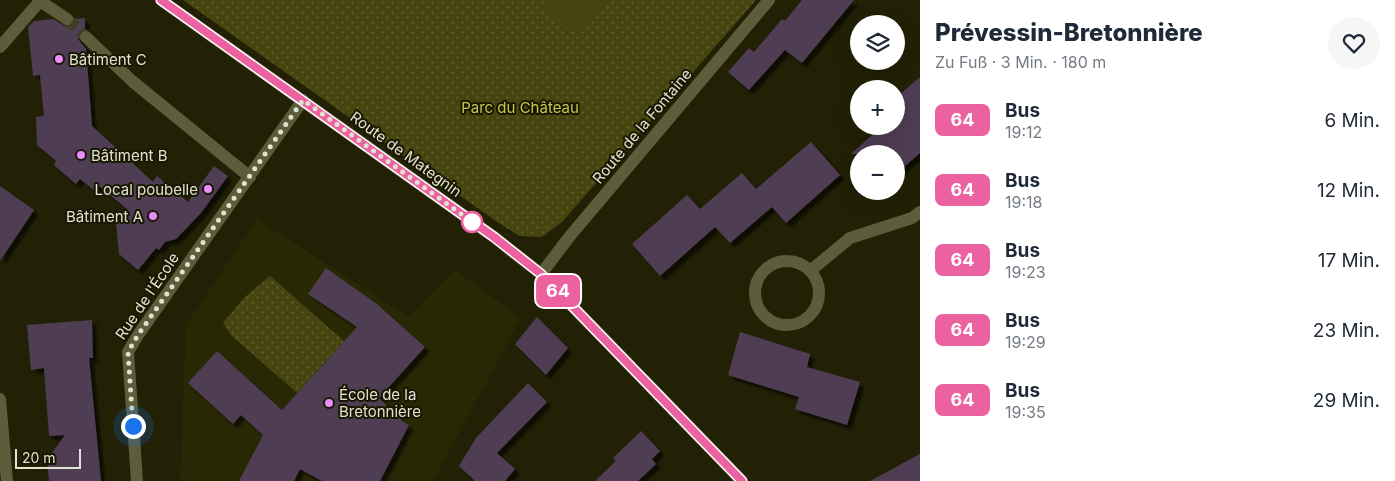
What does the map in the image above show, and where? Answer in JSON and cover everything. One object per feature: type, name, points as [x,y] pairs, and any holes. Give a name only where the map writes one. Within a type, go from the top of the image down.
[{"type":"street","points":[[0,47],[40,0],[67,19]]},
{"type":"street","name":"Route de Mategnin","points":[[161,0],[494,237],[541,274],[742,481]]},
{"type":"street","name":"Route de la Fontaine","points":[[541,274],[570,236],[769,0]]},
{"type":"street","points":[[86,37],[132,81],[250,177]]},
{"type":"street","name":"Rue de l'École","points":[[137,481],[128,352],[303,100]]},
{"type":"street","points":[[810,271],[850,238],[912,218],[920,212]]},
{"type":"street","points":[[790,261],[801,264],[810,271],[819,288],[818,299],[810,316],[790,325],[779,324],[764,316],[756,299],[756,285],[768,267],[779,262],[790,261]]},
{"type":"street","points":[[0,399],[7,481]]},
{"type":"shaded area","name":"École de la Bretonnière","points":[[257,219],[409,317],[455,270],[521,318],[433,481],[180,481],[186,325]]},
{"type":"green space","name":"Parc du Château","points":[[183,0],[756,0],[562,222],[542,237],[519,236],[496,221]]},
{"type":"green space","points":[[543,0],[610,0],[578,29],[565,27],[554,22],[547,13]]},
{"type":"green space","points":[[270,276],[344,341],[297,393],[232,336],[223,323],[245,297]]},
{"type":"building","points":[[802,0],[854,0],[802,63],[785,50],[749,90],[728,72],[749,48],[754,52],[782,19],[785,21]]},
{"type":"building","points":[[85,18],[85,29],[80,32],[78,39],[86,49],[92,126],[153,182],[157,176],[188,202],[214,166],[228,176],[201,213],[176,239],[165,242],[159,250],[156,248],[138,270],[119,254],[116,222],[127,209],[99,186],[95,191],[80,179],[76,184],[54,165],[56,161],[37,145],[36,117],[44,116],[40,75],[33,76],[28,27],[34,21],[53,19],[67,27],[73,24],[75,19]]},
{"type":"building","points":[[920,77],[920,153],[905,166],[905,145],[861,145],[872,135],[905,135],[905,90]]},
{"type":"building","points":[[811,142],[840,175],[786,223],[772,207],[730,243],[715,227],[660,276],[632,244],[687,195],[700,209],[742,173],[756,189]]},
{"type":"building","points":[[0,186],[34,210],[0,261]]},
{"type":"building","points":[[326,268],[377,304],[425,347],[379,398],[402,421],[409,425],[380,481],[322,481],[300,469],[294,481],[239,481],[263,435],[241,415],[233,424],[188,383],[217,351],[282,410],[357,327],[308,294]]},
{"type":"building","points":[[537,317],[568,348],[546,375],[515,344]]},
{"type":"building","points":[[92,320],[93,358],[89,358],[101,481],[49,481],[47,460],[65,435],[49,436],[44,368],[31,370],[27,325]]},
{"type":"building","points":[[740,332],[810,354],[807,367],[860,382],[847,425],[795,409],[799,397],[728,375]]},
{"type":"building","points":[[528,383],[547,402],[497,453],[515,469],[505,481],[475,481],[459,466],[476,438]]},
{"type":"building","points":[[641,431],[660,451],[652,459],[656,464],[638,481],[595,481],[616,461],[613,458]]},
{"type":"building","points":[[920,454],[920,481],[870,481]]},
{"type":"tunnel","points":[[67,19],[86,37]]},
{"type":"bus line","name":"64","points":[[161,0],[494,237],[541,274],[742,481]]},
{"type":"place","name":"Bâtiment C","points":[[59,59]]},
{"type":"place","name":"Bâtiment B","points":[[81,155]]},
{"type":"place","name":"Local poubelle","points":[[208,189]]},
{"type":"place","name":"Bâtiment A","points":[[153,216]]},
{"type":"place","name":"École de la Bretonnière","points":[[329,403]]},
{"type":"route","points":[[133,426],[128,352],[303,100],[472,222]]}]
